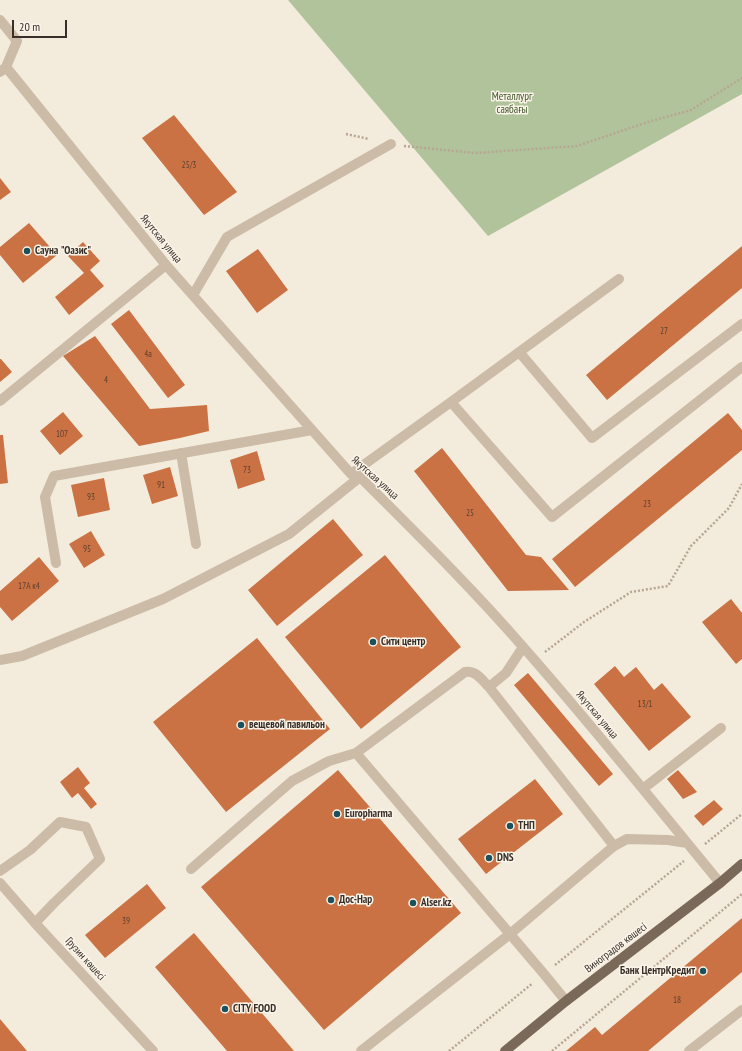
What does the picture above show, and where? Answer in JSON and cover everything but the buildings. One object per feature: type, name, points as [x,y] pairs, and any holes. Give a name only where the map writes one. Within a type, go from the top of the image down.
[{"type":"main road","name":"Виноградов көшесі","points":[[505,1051],[566,1001],[720,883],[742,864]]},
{"type":"street","points":[[0,20],[17,41],[3,69]]},
{"type":"street","name":"Якутская улица","points":[[3,69],[166,265],[312,430],[355,476],[440,557],[523,647],[644,788],[720,883]]},
{"type":"street","points":[[193,295],[227,237],[391,144]]},
{"type":"street","points":[[0,401],[166,265]]},
{"type":"street","points":[[0,660],[22,656],[163,599],[289,534],[355,476],[451,402],[520,353],[619,279]]},
{"type":"street","points":[[520,353],[592,438],[742,324]]},
{"type":"street","points":[[451,402],[552,517],[742,367]]},
{"type":"street","points":[[56,563],[45,498],[54,476],[312,430]]},
{"type":"street","points":[[181,453],[196,544]]},
{"type":"street","points":[[489,687],[506,673],[523,647]]},
{"type":"street","points":[[191,869],[292,781],[329,761],[356,753],[465,672],[475,673],[489,687],[614,846]]},
{"type":"street","points":[[644,788],[721,728]]},
{"type":"street","points":[[356,753],[566,1001]]},
{"type":"street","points":[[0,871],[30,850],[60,822],[86,827],[100,859],[35,923]]},
{"type":"street","points":[[361,1051],[510,934],[614,846],[628,839],[668,840],[687,843]]},
{"type":"street","name":"Грузин көшесі","points":[[0,883],[153,1051]]},
{"type":"street","points":[[689,1051],[742,1010]]},
{"type":"path","points":[[346,134],[391,144],[475,154],[577,146],[648,122],[691,110],[742,78]]},
{"type":"path","points":[[534,660],[584,622],[631,592],[668,586],[691,546],[729,508],[742,484]]},
{"type":"path","points":[[449,1051],[742,814]]},
{"type":"path","points":[[552,1051],[742,894]]},
{"type":"green space","name":"Металлург саябағы","points":[[288,0],[742,0],[742,94],[488,236]]},
{"type":"place","name":"Сауна \"Оазис\"","points":[[27,251]]},
{"type":"place","name":"Сити центр","points":[[373,642]]},
{"type":"place","name":"вещевой павильон","points":[[241,725]]},
{"type":"place","name":"Europharma","points":[[337,814]]},
{"type":"place","name":"ТНП","points":[[510,826]]},
{"type":"place","name":"DNS","points":[[489,858]]},
{"type":"place","name":"Дос-Нар","points":[[331,900]]},
{"type":"place","name":"Alser.kz","points":[[413,903]]},
{"type":"place","name":"Банк ЦентрКредит","points":[[703,971]]},
{"type":"place","name":"CITY FOOD","points":[[225,1009]]}]
